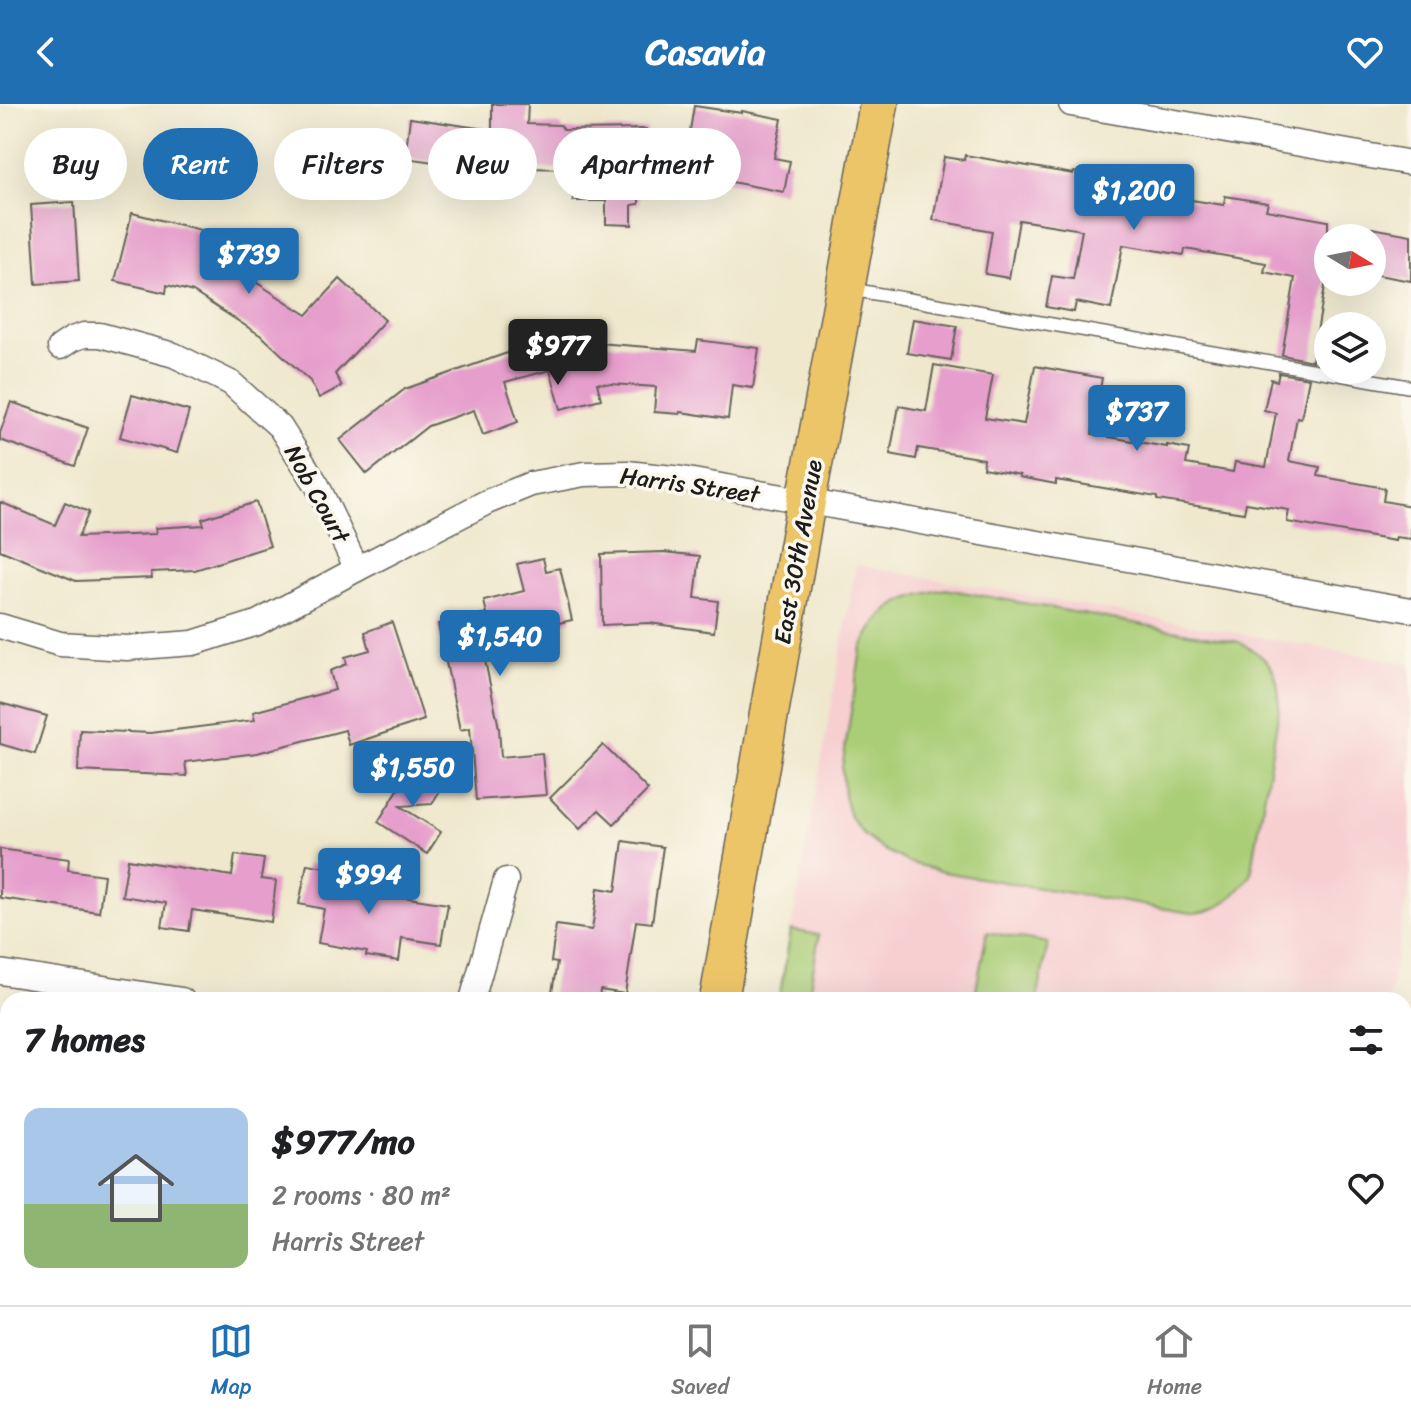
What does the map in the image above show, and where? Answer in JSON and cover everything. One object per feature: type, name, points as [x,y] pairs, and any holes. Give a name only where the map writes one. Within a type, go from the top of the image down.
[{"type":"main road","name":"East 30th Avenue","points":[[720,992],[879,104]]},
{"type":"street","points":[[1071,104],[1411,163]]},
{"type":"street","name":"Nob Court","points":[[60,347],[84,335],[100,335],[174,355],[231,383],[280,427],[317,485],[357,569]]},
{"type":"street","name":"Harris Street","points":[[0,626],[60,644],[127,648],[193,643],[257,623],[487,502],[531,484],[584,474],[627,473],[682,479],[1411,610]]},
{"type":"street","points":[[474,992],[506,880]]},
{"type":"street","points":[[0,972],[130,992]]},
{"type":"lane","points":[[846,289],[1411,387]]},
{"type":"shaded area","points":[[856,565],[1411,664],[1411,875],[1390,992],[780,992]]},
{"type":"green space","points":[[946,589],[1239,642],[1267,661],[1278,685],[1279,710],[1251,875],[1232,897],[1218,907],[1191,913],[943,872],[908,862],[882,849],[864,835],[850,817],[844,796],[842,768],[861,649],[877,622],[894,606],[916,596]]},
{"type":"green space","points":[[791,930],[819,935],[809,992],[780,992]]},
{"type":"green space","points":[[987,932],[1048,943],[1039,992],[976,992]]},
{"type":"building","points":[[492,104],[528,104],[527,124],[560,125],[562,128],[553,128],[553,169],[537,168],[537,128],[492,128]]},
{"type":"building","points":[[694,106],[782,119],[774,158],[790,161],[784,192],[741,184],[741,128],[690,128]]},
{"type":"building","points":[[410,118],[478,128],[428,128],[428,161],[412,159]]},
{"type":"building","points":[[965,155],[1074,172],[1166,191],[1165,196],[1224,205],[1225,196],[1268,203],[1266,210],[1328,221],[1328,224],[1314,224],[1314,296],[1323,296],[1321,312],[1314,312],[1312,361],[1282,355],[1295,278],[1264,272],[1266,263],[1185,249],[1184,255],[1123,245],[1111,309],[1076,302],[1074,312],[1046,307],[1052,276],[1073,279],[1082,230],[1019,220],[1009,278],[985,274],[992,231],[933,220],[944,157],[964,160]]},
{"type":"building","points":[[639,200],[639,204],[632,205],[632,225],[606,224],[606,201],[573,201]]},
{"type":"building","points":[[74,202],[79,281],[36,284],[31,205]]},
{"type":"building","points":[[132,213],[229,237],[266,261],[254,281],[307,315],[340,279],[385,320],[335,374],[342,386],[319,398],[310,381],[263,337],[193,292],[167,285],[166,293],[115,281]]},
{"type":"building","points":[[1386,231],[1411,235],[1411,281],[1386,277]]},
{"type":"building","points":[[913,319],[957,326],[951,360],[907,353]]},
{"type":"building","points":[[582,326],[586,342],[696,351],[698,340],[759,348],[753,388],[732,385],[728,419],[680,412],[654,412],[656,387],[597,383],[601,399],[561,409],[550,370],[505,382],[518,422],[483,435],[474,410],[428,426],[367,474],[340,440],[405,389],[527,346],[526,341]]},
{"type":"building","points":[[934,365],[993,375],[985,418],[1024,424],[1035,366],[1102,378],[1092,434],[1189,449],[1186,464],[1233,472],[1235,462],[1266,467],[1276,413],[1264,410],[1271,379],[1277,381],[1279,373],[1309,378],[1301,418],[1297,417],[1289,461],[1320,467],[1318,476],[1385,488],[1383,501],[1411,506],[1411,539],[1396,537],[1395,541],[1287,522],[1289,510],[1246,503],[1244,513],[1056,480],[1056,484],[983,468],[984,459],[918,448],[916,459],[890,454],[899,406],[926,411]]},
{"type":"building","points":[[132,395],[189,411],[177,453],[120,437]]},
{"type":"building","points":[[11,402],[88,428],[75,466],[0,440]]},
{"type":"building","points":[[0,502],[55,525],[65,502],[89,512],[78,537],[156,534],[155,528],[204,525],[202,519],[256,502],[270,546],[195,570],[151,572],[152,578],[76,581],[0,550]]},
{"type":"building","points":[[664,552],[700,556],[695,598],[718,601],[714,632],[649,623],[602,625],[601,554]]},
{"type":"building","points":[[543,558],[546,571],[560,568],[572,620],[481,641],[499,728],[501,757],[542,753],[546,795],[476,800],[470,728],[460,730],[438,624],[487,614],[484,601],[524,591],[517,564]]},
{"type":"building","points":[[392,622],[424,720],[349,745],[345,730],[257,753],[185,762],[187,776],[78,771],[80,730],[151,733],[255,720],[253,712],[335,690],[330,671],[347,664],[345,657],[370,650],[365,632]]},
{"type":"building","points":[[0,703],[47,716],[35,754],[0,744]]},
{"type":"building","points":[[603,745],[648,790],[614,824],[599,810],[580,829],[550,798]]},
{"type":"building","points":[[414,764],[444,783],[432,804],[400,806],[441,832],[427,854],[378,822]]},
{"type":"building","points":[[623,841],[663,847],[652,923],[636,921],[625,992],[552,992],[557,963],[551,962],[556,925],[592,930],[598,888],[616,891]]},
{"type":"building","points":[[0,849],[69,859],[68,870],[104,875],[99,912],[0,898]]},
{"type":"building","points":[[235,855],[264,859],[261,879],[276,881],[271,922],[192,910],[189,931],[162,927],[166,903],[122,896],[128,859],[232,876]]},
{"type":"building","points":[[307,864],[338,869],[336,881],[364,886],[363,891],[448,904],[441,944],[402,938],[399,961],[318,943],[324,909],[299,904]]}]
